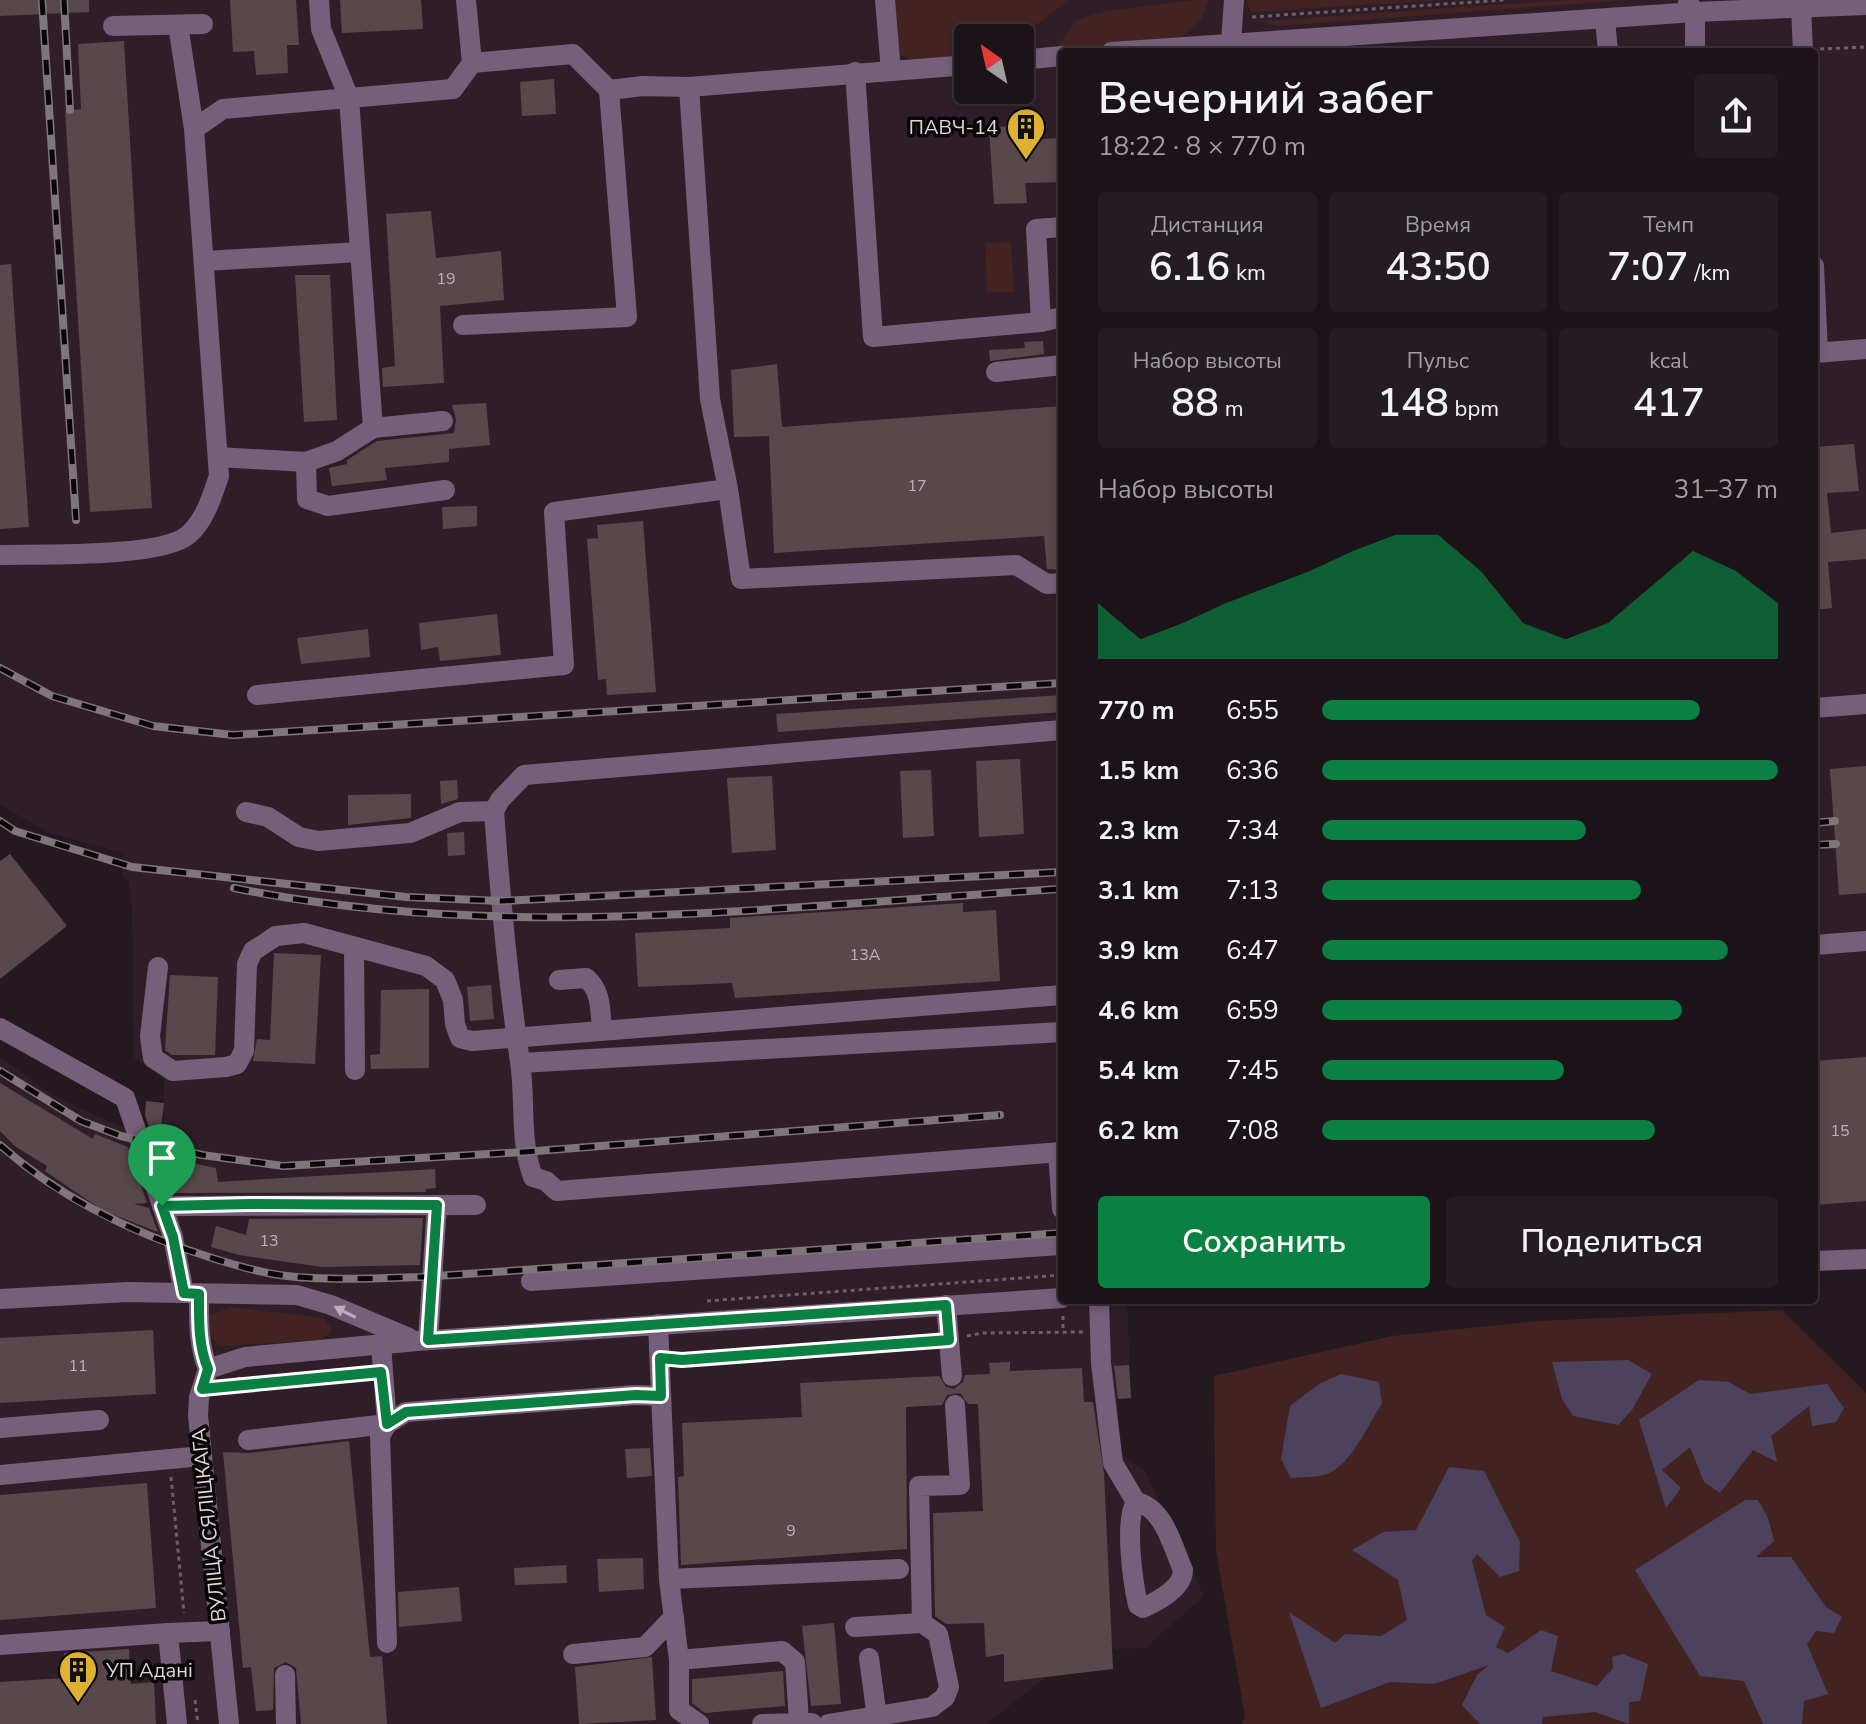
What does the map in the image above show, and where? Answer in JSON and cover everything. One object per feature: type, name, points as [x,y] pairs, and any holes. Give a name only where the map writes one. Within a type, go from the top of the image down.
[{"type":"street","points":[[319,0],[321,29],[349,98],[373,428]]},
{"type":"street","points":[[194,129],[223,109],[453,89],[472,63],[466,0]]},
{"type":"street","points":[[885,0],[891,71]]},
{"type":"street","points":[[1196,48],[1231,42],[1396,42],[1605,19],[1690,6],[1866,5]]},
{"type":"street","points":[[1690,6],[1695,48]]},
{"type":"street","points":[[1801,7],[1803,48]]},
{"type":"street","points":[[1231,42],[1234,10]]},
{"type":"street","points":[[1605,19],[1608,48]]},
{"type":"street","points":[[113,26],[203,24]]},
{"type":"street","points":[[0,555],[160,548],[188,535],[207,509],[219,476],[194,129],[178,25]]},
{"type":"street","points":[[463,325],[627,317],[609,90],[573,54],[472,63]]},
{"type":"street","points":[[1034,59],[1058,56]]},
{"type":"street","points":[[609,90],[643,86],[689,87],[954,66]]},
{"type":"street","points":[[855,72],[873,337],[1056,324],[1036,229],[1058,227]]},
{"type":"street","points":[[689,87],[710,399],[728,489],[741,579],[1016,565],[1047,584],[1058,583]]},
{"type":"street","points":[[205,261],[360,252]]},
{"type":"street","points":[[1818,352],[1866,349]]},
{"type":"street","points":[[996,372],[1058,365]]},
{"type":"street","points":[[218,457],[306,462],[337,451],[373,428],[443,421]]},
{"type":"street","points":[[306,462],[307,499],[328,506],[445,490]]},
{"type":"street","points":[[257,695],[564,665],[554,512],[728,489]]},
{"type":"street","points":[[1818,708],[1866,704]]},
{"type":"street","points":[[1058,730],[524,775],[500,800],[494,811],[515,1037],[521,1063],[524,1152],[533,1177],[546,1181],[557,1191],[1058,1152]]},
{"type":"street","points":[[246,812],[268,817],[299,837],[318,841],[410,833],[460,812],[494,811]]},
{"type":"street","points":[[158,967],[150,1036],[153,1058],[173,1071],[237,1064],[244,1051],[247,964],[253,951],[276,936],[304,933],[426,966],[445,980],[453,1000],[460,1038],[472,1041],[1058,995]]},
{"type":"street","points":[[1818,945],[1866,941]]},
{"type":"street","points":[[354,947],[355,1070]]},
{"type":"street","points":[[559,980],[586,978],[592,983],[598,992],[602,1030]]},
{"type":"street","points":[[0,1028],[125,1098],[192,1293],[203,1357],[218,1367],[245,1357],[381,1344],[1058,1298]]},
{"type":"street","points":[[521,1063],[1058,1032]]},
{"type":"street","points":[[423,1341],[437,1205]]},
{"type":"street","points":[[162,1206],[476,1205]]},
{"type":"street","points":[[531,1281],[1058,1245]]},
{"type":"street","points":[[1818,1261],[1866,1259]]},
{"type":"street","points":[[0,1299],[127,1292],[297,1295],[331,1305],[390,1332],[423,1341]]},
{"type":"street","points":[[1099,1304],[1113,1463],[1136,1502],[1145,1504],[1158,1515],[1183,1570],[1183,1578],[1178,1585],[1143,1608],[1138,1605],[1135,1592],[1130,1517],[1136,1502]]},
{"type":"street","points":[[946,1305],[952,1376]]},
{"type":"street","points":[[658,1324],[669,1579],[679,1660],[679,1710],[699,1724]]},
{"type":"street","points":[[381,1344],[387,1424],[380,1436],[387,1643]]},
{"type":"street","name":"ВУЛІЦА СЯЛІЦКАГА","points":[[218,1367],[202,1389],[198,1415],[229,1724]]},
{"type":"street","points":[[248,1440],[387,1424],[406,1412],[636,1395],[661,1396]]},
{"type":"street","points":[[922,1623],[919,1486],[960,1485],[955,1405]]},
{"type":"street","points":[[0,1428],[99,1420]]},
{"type":"street","points":[[0,1475],[202,1456]]},
{"type":"street","points":[[669,1579],[899,1569]]},
{"type":"street","points":[[573,1654],[645,1647],[674,1617]]},
{"type":"street","points":[[762,1724],[828,1724],[877,1718],[932,1707],[945,1697],[949,1687],[938,1634],[922,1623],[855,1627]]},
{"type":"street","points":[[0,1645],[220,1631]]},
{"type":"street","points":[[177,1633],[177,1724]]},
{"type":"street","points":[[679,1660],[782,1651],[795,1662],[799,1722]]},
{"type":"street","points":[[869,1658],[877,1718]]},
{"type":"street","points":[[285,1675],[286,1724]]},
{"type":"path","points":[[1234,10],[1504,0]]},
{"type":"path","points":[[660,1358],[682,1360],[949,1340],[982,1333],[1100,1332]]},
{"type":"path","points":[[218,1367],[242,1383]]},
{"type":"path","points":[[202,1389],[381,1372]]},
{"type":"path","points":[[169,1460],[177,1633]]},
{"type":"path","points":[[194,1694],[198,1724]]},
{"type":"shaded area","points":[[0,0],[1866,0],[1866,1253],[1818,1255],[1818,48],[1058,48],[1058,1304],[1127,1304],[1131,1398],[1117,1399],[1120,1453],[1145,1471],[1204,1596],[1145,1648],[1112,1649],[1113,1669],[1046,1677],[986,1724],[0,1724],[0,1058],[55,1096],[119,1126],[163,1127],[164,1075],[134,1058],[132,908],[129,880],[122,876],[121,858],[126,854],[50,833],[0,805]]},
{"type":"shaded area","points":[[893,0],[1068,0],[1034,27],[1034,24],[954,24],[954,57],[915,61],[899,54]]},
{"type":"shaded area","points":[[1209,0],[1201,19],[1178,41],[1055,50],[1076,20],[1106,11]]},
{"type":"shaded area","points":[[1246,0],[1442,0],[1251,12]]},
{"type":"shaded area","points":[[1567,0],[1630,0],[1278,26],[1263,21]]},
{"type":"shaded area","points":[[1011,242],[1014,292],[987,293],[985,243]]},
{"type":"shaded area","points":[[232,1307],[323,1318],[330,1326],[331,1333],[320,1340],[219,1346],[209,1335],[207,1316]]},
{"type":"shaded area","points":[[1782,1310],[1866,1393],[1866,1724],[1242,1724],[1245,1716],[1216,1551],[1214,1376],[1393,1336],[1538,1321]]},
{"type":"shaded area","points":[[1628,1360],[1652,1374],[1632,1410],[1618,1425],[1573,1416],[1562,1399],[1552,1362]]},
{"type":"shaded area","points":[[1341,1374],[1379,1382],[1382,1404],[1353,1452],[1338,1468],[1320,1476],[1291,1478],[1281,1459],[1290,1406],[1319,1384]]},
{"type":"shaded area","points":[[1699,1380],[1729,1382],[1750,1394],[1827,1384],[1844,1408],[1836,1422],[1812,1426],[1809,1406],[1771,1436],[1777,1462],[1753,1450],[1720,1493],[1704,1482],[1690,1447],[1662,1470],[1681,1488],[1666,1508],[1639,1420]]},
{"type":"shaded area","points":[[1449,1467],[1484,1471],[1520,1542],[1519,1571],[1500,1577],[1477,1554],[1472,1561],[1486,1615],[1505,1627],[1496,1647],[1508,1653],[1541,1630],[1558,1636],[1551,1671],[1597,1686],[1613,1668],[1612,1657],[1623,1654],[1648,1664],[1640,1701],[1629,1702],[1629,1724],[1595,1712],[1543,1717],[1542,1724],[1480,1724],[1462,1705],[1477,1675],[1489,1665],[1434,1684],[1390,1682],[1321,1708],[1289,1612],[1335,1643],[1345,1634],[1381,1636],[1407,1620],[1398,1580],[1352,1550],[1383,1532],[1416,1530]]},
{"type":"shaded area","points":[[1745,1500],[1758,1500],[1768,1518],[1774,1541],[1756,1557],[1791,1557],[1826,1607],[1842,1617],[1834,1633],[1816,1631],[1807,1644],[1828,1694],[1804,1701],[1802,1724],[1763,1724],[1744,1681],[1700,1676],[1635,1570]]},
{"type":"building","points":[[0,0],[89,0],[89,12],[0,16]]},
{"type":"building","points":[[230,0],[296,0],[299,45],[287,45],[288,73],[256,75],[254,51],[233,52]]},
{"type":"building","points":[[340,0],[421,0],[423,29],[342,33]]},
{"type":"building","points":[[124,41],[152,508],[90,512],[65,111],[81,109],[78,44]]},
{"type":"building","points":[[554,79],[556,114],[522,116],[520,82]]},
{"type":"building","name":"ПАВЧ-14","points":[[1022,125],[1022,140],[1058,138],[1058,182],[1025,183],[1027,203],[994,204],[989,128]]},
{"type":"building","points":[[431,211],[436,258],[501,251],[504,300],[440,306],[444,383],[383,387],[382,368],[395,366],[386,214]]},
{"type":"building","points":[[11,264],[29,527],[0,529],[0,265]]},
{"type":"building","points":[[295,275],[330,275],[337,420],[304,422]]},
{"type":"building","points":[[1043,341],[1044,354],[990,361],[989,350],[1025,348],[1024,342]]},
{"type":"building","points":[[777,364],[782,427],[1058,406],[1058,570],[1047,569],[1044,536],[774,553],[769,436],[734,437],[731,370]]},
{"type":"building","points":[[486,403],[490,445],[449,449],[449,462],[385,468],[387,480],[332,486],[329,468],[347,464],[347,460],[377,441],[454,433],[456,420],[452,405]]},
{"type":"building","points":[[1854,444],[1859,491],[1827,493],[1831,533],[1866,529],[1866,559],[1828,562],[1832,608],[1818,610],[1818,447]]},
{"type":"building","points":[[477,506],[477,526],[443,529],[442,507]]},
{"type":"building","points":[[643,521],[656,692],[607,695],[606,679],[598,680],[587,539],[598,538],[597,525]]},
{"type":"building","points":[[497,614],[501,655],[440,661],[438,647],[421,650],[419,623]]},
{"type":"building","points":[[368,629],[370,657],[301,664],[297,638]]},
{"type":"building","points":[[1058,695],[1058,712],[778,732],[776,714]]},
{"type":"building","points":[[1020,759],[1024,834],[979,837],[976,761]]},
{"type":"building","points":[[1866,766],[1866,893],[1839,895],[1830,769]]},
{"type":"building","points":[[931,770],[934,836],[903,838],[900,771]]},
{"type":"building","points":[[772,776],[776,850],[732,853],[727,778]]},
{"type":"building","points":[[457,780],[458,799],[441,804],[440,781]]},
{"type":"building","points":[[411,794],[411,818],[348,825],[348,795]]},
{"type":"building","points":[[464,832],[465,855],[448,856],[447,833]]},
{"type":"building","points":[[10,854],[67,926],[0,979],[0,861]]},
{"type":"building","points":[[963,903],[963,912],[996,910],[1000,981],[735,998],[732,983],[638,987],[635,933],[730,928],[730,918]]},
{"type":"building","points":[[274,953],[321,955],[315,1064],[253,1061],[257,1039],[270,1040]]},
{"type":"building","points":[[170,975],[218,977],[215,1055],[172,1055],[165,1050]]},
{"type":"building","points":[[491,985],[494,1019],[470,1021],[467,987]]},
{"type":"building","points":[[429,989],[429,1068],[371,1069],[370,1055],[380,1054],[381,990]]},
{"type":"building","points":[[1866,1057],[1866,1201],[1818,1205],[1818,1061]]},
{"type":"building","points":[[0,1083],[93,1139],[95,1134],[128,1147],[147,1203],[134,1204],[149,1208],[158,1232],[102,1210],[45,1171],[47,1166],[16,1147],[0,1131]]},
{"type":"building","points":[[146,1101],[164,1103],[161,1128],[149,1127],[145,1115]]},
{"type":"building","points":[[159,1156],[216,1168],[218,1182],[435,1169],[436,1188],[426,1189],[426,1192],[172,1193]]},
{"type":"building","points":[[423,1218],[420,1265],[322,1267],[239,1255],[211,1247],[216,1226],[246,1235],[249,1219]]},
{"type":"building","points":[[153,1330],[156,1394],[0,1403],[0,1338]]},
{"type":"building","points":[[1010,1362],[1010,1371],[1082,1368],[1084,1402],[1093,1402],[1104,1473],[1113,1669],[1004,1682],[1004,1654],[986,1657],[984,1623],[946,1624],[935,1616],[933,1513],[983,1511],[978,1404],[968,1404],[960,1393],[947,1395],[942,1405],[906,1407],[907,1549],[681,1565],[678,1477],[684,1476],[682,1423],[802,1417],[800,1383],[939,1376],[946,1387],[954,1389],[963,1382],[965,1375],[990,1374],[989,1363]]},
{"type":"building","points":[[1129,1365],[1131,1398],[1118,1399],[1114,1366]]},
{"type":"building","points":[[349,1441],[370,1657],[382,1656],[387,1724],[301,1724],[296,1668],[286,1662],[274,1668],[273,1710],[256,1711],[251,1667],[243,1668],[223,1452],[249,1453]]},
{"type":"building","points":[[650,1448],[652,1476],[627,1478],[625,1449]]},
{"type":"building","points":[[147,1483],[156,1608],[0,1620],[0,1495]]},
{"type":"building","points":[[643,1558],[644,1589],[599,1592],[597,1559]]},
{"type":"building","points":[[566,1565],[567,1583],[515,1585],[514,1568]]},
{"type":"building","points":[[459,1587],[462,1621],[399,1627],[398,1592]]},
{"type":"building","points":[[834,1623],[841,1704],[811,1706],[802,1626]]},
{"type":"building","name":"УП Адані","points":[[129,1649],[131,1684],[154,1682],[156,1724],[0,1724],[0,1682],[65,1678],[64,1653]]},
{"type":"building","points":[[652,1657],[656,1720],[579,1724],[575,1667]]},
{"type":"building","points":[[783,1671],[785,1706],[705,1713],[692,1703],[692,1679]]},
{"type":"railway","points":[[42,0],[76,520]]},
{"type":"railway","points":[[64,0],[70,110]]},
{"type":"railway","points":[[0,668],[52,696],[153,726],[233,735],[1058,683]]},
{"type":"railway","points":[[0,821],[15,831],[132,867],[406,897],[501,901],[1058,872]]},
{"type":"railway","points":[[1818,823],[1835,821]]},
{"type":"railway","points":[[1818,845],[1836,844]]},
{"type":"railway","points":[[234,888],[337,905],[440,914],[543,917],[647,916],[1058,889]]},
{"type":"railway","points":[[0,1071],[81,1121],[121,1136],[202,1155],[283,1166],[524,1152],[1000,1115]]},
{"type":"railway","points":[[0,1145],[73,1198],[152,1237],[228,1263],[304,1278],[422,1277],[1058,1233]]},
{"type":"place","name":"ПАВЧ-14","points":[[1026,161]]},
{"type":"place","name":"УП Адані","points":[[78,1704]]},
{"type":"route","points":[[437,1205],[428,1340],[946,1305],[949,1340],[682,1360],[660,1358],[661,1396],[636,1395],[406,1412],[387,1424],[381,1372],[202,1389],[208,1369],[199,1328],[199,1294],[184,1293],[173,1237],[162,1206],[437,1205]]}]
